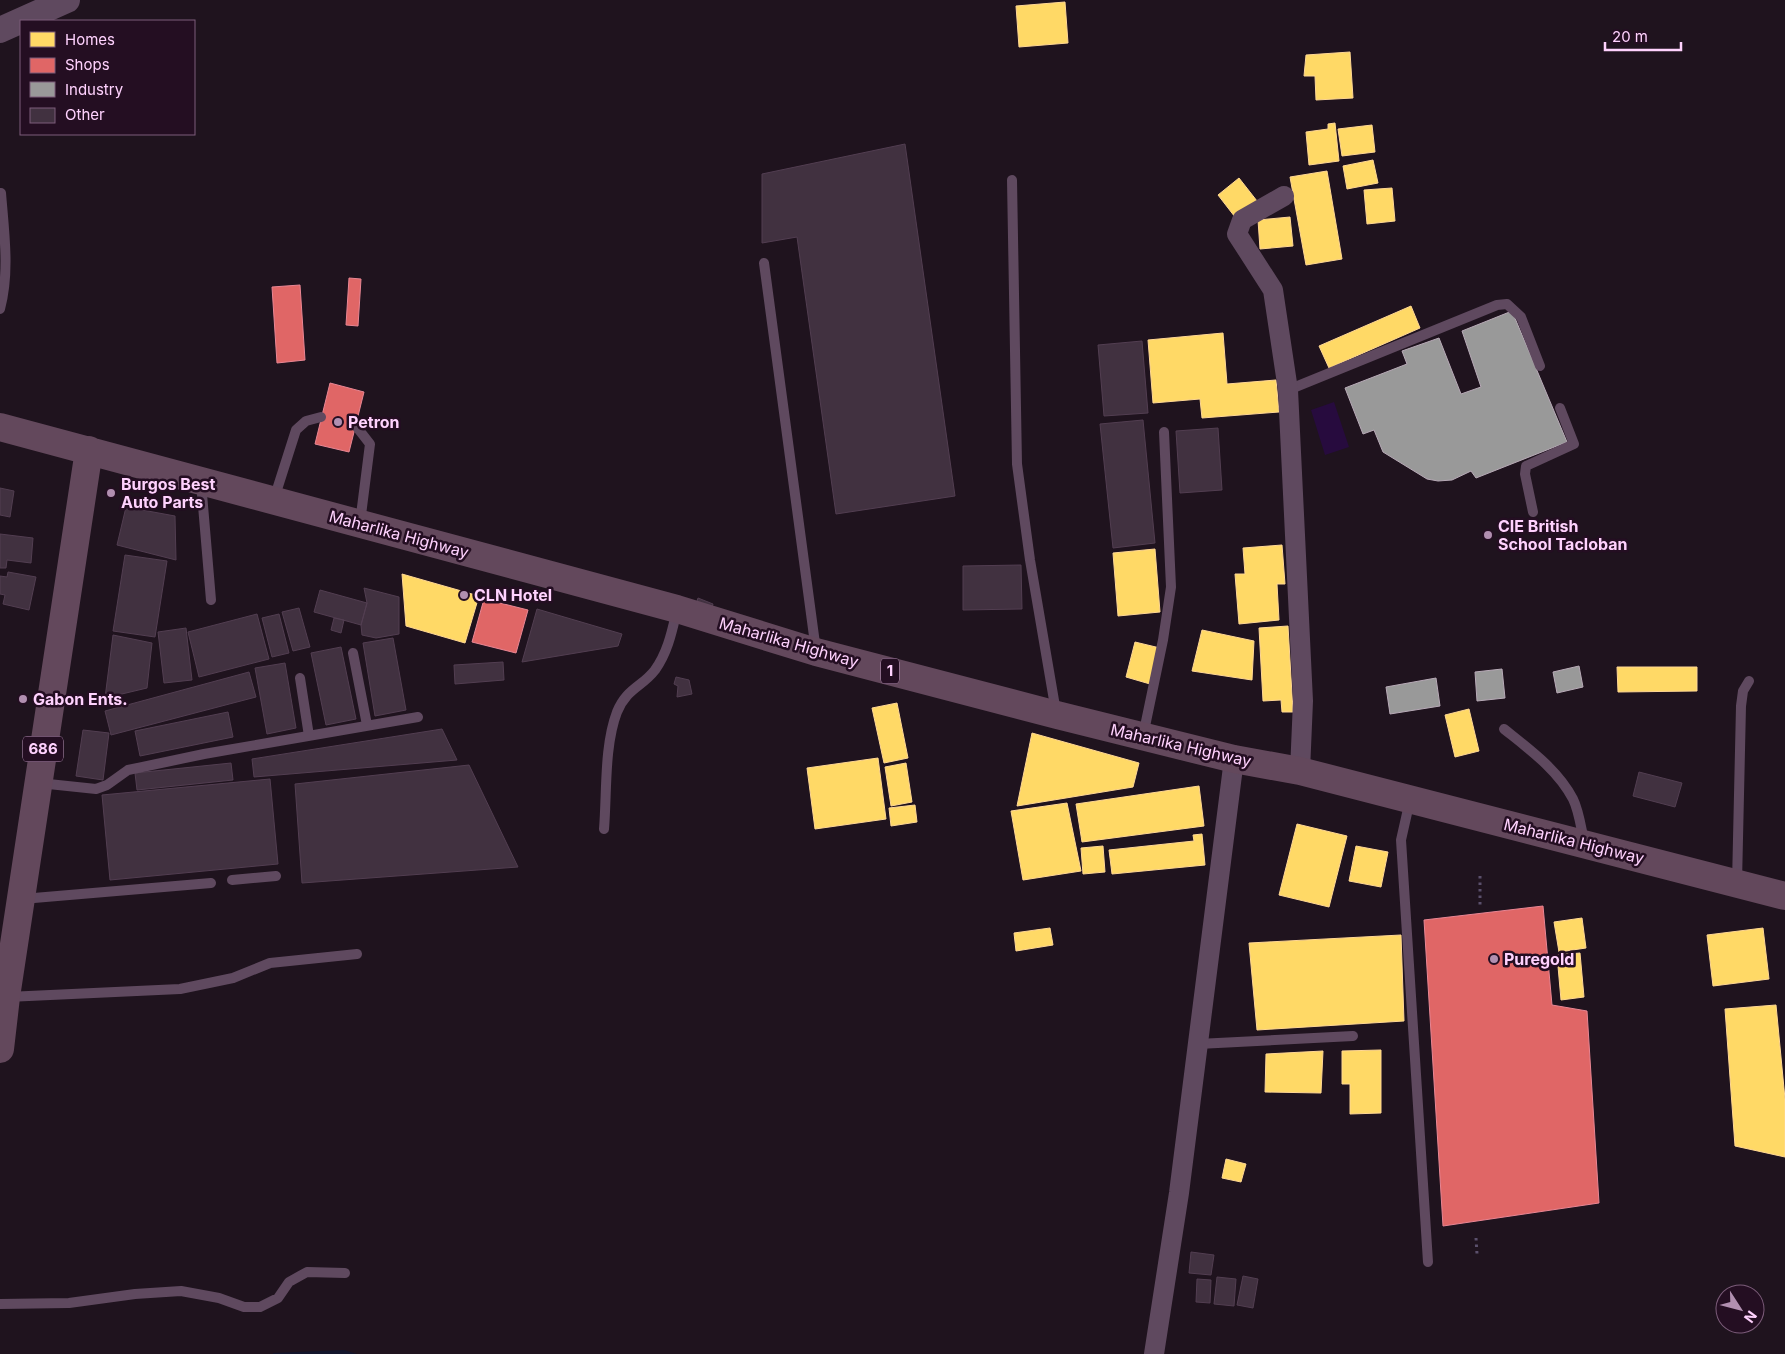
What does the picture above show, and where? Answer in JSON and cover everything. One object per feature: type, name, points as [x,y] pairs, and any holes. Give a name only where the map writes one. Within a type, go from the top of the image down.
[{"type":"main road","name":"Maharlika Highway","points":[[0,427],[677,609],[816,652],[1234,759],[1300,771],[1785,896]]},
{"type":"main road","name":"686","points":[[0,1049],[6,997],[89,450]]},
{"type":"street","points":[[22,20],[67,0]]},
{"type":"street","points":[[0,30],[20,21]]},
{"type":"street","points":[[1284,196],[1242,220],[1237,234],[1274,290],[1288,390],[1303,701],[1300,771]]},
{"type":"street","points":[[1154,1354],[1179,1193],[1234,759]]},
{"type":"lane","points":[[1012,180],[1017,464],[1030,560],[1057,715]]},
{"type":"lane","points":[[0,309],[6,261],[1,193]]},
{"type":"lane","points":[[764,263],[816,652]]},
{"type":"lane","points":[[1288,390],[1502,304],[1512,307],[1521,317],[1540,366]]},
{"type":"lane","points":[[1533,512],[1525,474],[1526,466],[1574,444],[1560,408]]},
{"type":"lane","points":[[273,500],[296,430],[306,420],[321,417]]},
{"type":"lane","points":[[356,426],[370,444],[360,524]]},
{"type":"lane","points":[[1143,736],[1163,640],[1171,587],[1164,432]]},
{"type":"lane","points":[[200,481],[211,600]]},
{"type":"lane","points":[[604,829],[611,734],[618,711],[627,693],[654,672],[667,651],[677,609]]},
{"type":"lane","points":[[352,653],[367,726]]},
{"type":"lane","points":[[300,678],[309,736]]},
{"type":"lane","points":[[1737,884],[1741,706],[1743,691],[1749,681]]},
{"type":"lane","points":[[38,783],[96,789],[108,785],[128,770],[418,717]]},
{"type":"lane","points":[[1504,729],[1531,750],[1556,776],[1574,800],[1585,844]]},
{"type":"lane","points":[[1410,799],[1401,840],[1402,869],[1428,1262]]},
{"type":"lane","points":[[232,880],[276,876]]},
{"type":"lane","points":[[22,899],[211,883]]},
{"type":"lane","points":[[6,997],[180,989],[233,978],[270,963],[358,954]]},
{"type":"lane","points":[[1198,1044],[1353,1036]]},
{"type":"lane","points":[[0,1304],[69,1303],[135,1294],[180,1291],[219,1298],[244,1307],[260,1306],[278,1298],[289,1282],[307,1272],[345,1273]]},
{"type":"path","points":[[1480,876],[1480,908]]},
{"type":"path","points":[[1476,1238],[1477,1254]]},
{"type":"shaded area","points":[[1334,402],[1349,447],[1325,455],[1311,410]]},
{"type":"shaded area","points":[[344,1350],[357,1354],[273,1354],[273,1353]]},
{"type":"building: Homes","points":[[1065,2],[1068,43],[1019,47],[1016,6]]},
{"type":"building: Homes","points":[[1350,52],[1353,98],[1316,100],[1315,76],[1304,76],[1306,55]]},
{"type":"building: Homes","points":[[1335,123],[1339,161],[1309,165],[1306,132],[1328,129],[1328,124]]},
{"type":"building: Homes","points":[[1372,125],[1375,152],[1342,156],[1338,129]]},
{"type":"building: Homes","points":[[1373,160],[1378,183],[1347,189],[1343,166]]},
{"type":"building: Homes","points":[[1327,171],[1342,259],[1306,265],[1290,177]]},
{"type":"building: Homes","points":[[1239,178],[1257,201],[1235,217],[1218,195]]},
{"type":"building: Homes","points":[[1392,188],[1395,221],[1367,224],[1364,190]]},
{"type":"building: Homes","points":[[1290,217],[1293,246],[1260,249],[1258,220]]},
{"type":"building: Homes","points":[[1411,306],[1420,328],[1329,368],[1319,346]]},
{"type":"building: Homes","points":[[1223,333],[1227,384],[1276,380],[1279,412],[1202,418],[1200,399],[1153,403],[1148,340]]},
{"type":"building: Homes","points":[[1282,545],[1285,584],[1277,584],[1279,620],[1239,624],[1235,574],[1245,574],[1243,548]]},
{"type":"building: Homes","points":[[1155,549],[1160,612],[1118,616],[1113,553]]},
{"type":"building: Homes","points":[[402,574],[479,596],[465,643],[406,626]]},
{"type":"building: Homes","points":[[1288,626],[1293,712],[1282,712],[1281,700],[1263,701],[1259,628]]},
{"type":"building: Homes","points":[[1202,630],[1254,641],[1252,680],[1192,671]]},
{"type":"building: Homes","points":[[1135,642],[1160,648],[1150,684],[1126,677]]},
{"type":"building: Homes","points":[[1617,667],[1697,667],[1697,691],[1618,692]]},
{"type":"building: Homes","points":[[897,703],[908,758],[884,763],[872,708]]},
{"type":"building: Homes","points":[[1469,709],[1479,751],[1455,757],[1445,715]]},
{"type":"building: Homes","points":[[1032,733],[1139,763],[1133,787],[1017,806]]},
{"type":"building: Homes","points":[[878,758],[886,819],[815,829],[807,768]]},
{"type":"building: Homes","points":[[906,763],[912,802],[891,806],[885,767]]},
{"type":"building: Homes","points":[[1199,786],[1204,826],[1082,842],[1076,804]]},
{"type":"building: Homes","points":[[1067,803],[1081,871],[1023,880],[1011,811]]},
{"type":"building: Homes","points":[[915,805],[917,822],[891,826],[889,808]]},
{"type":"building: Homes","points":[[1297,824],[1347,836],[1329,907],[1279,895]]},
{"type":"building: Homes","points":[[1202,834],[1205,865],[1112,874],[1109,850],[1194,841],[1193,835]]},
{"type":"building: Homes","points":[[1103,846],[1105,872],[1083,874],[1081,848]]},
{"type":"building: Homes","points":[[1356,846],[1388,852],[1381,887],[1349,881]]},
{"type":"building: Homes","points":[[1582,918],[1586,948],[1559,952],[1554,922]]},
{"type":"building: Homes","points":[[1050,928],[1053,945],[1016,951],[1014,933]]},
{"type":"building: Homes","points":[[1763,928],[1769,979],[1713,986],[1707,935]]},
{"type":"building: Homes","points":[[1401,935],[1404,1021],[1257,1030],[1249,943]]},
{"type":"building: Homes","points":[[1580,953],[1584,997],[1561,1000],[1557,955]]},
{"type":"building: Homes","points":[[1776,1005],[1785,1099],[1785,1157],[1735,1146],[1725,1009]]},
{"type":"building: Homes","points":[[1381,1050],[1381,1113],[1350,1114],[1350,1084],[1342,1084],[1342,1051]]},
{"type":"building: Homes","points":[[1323,1051],[1321,1093],[1265,1092],[1266,1054]]},
{"type":"building: Homes","points":[[1226,1159],[1246,1164],[1241,1182],[1222,1178]]},
{"type":"building: Shops","points":[[349,278],[361,279],[358,326],[346,325]]},
{"type":"building: Shops","points":[[300,285],[305,360],[277,363],[272,287]]},
{"type":"building: Shops","name":"Petron","points":[[330,383],[364,392],[349,452],[315,444]]},
{"type":"building: Shops","points":[[484,599],[528,610],[516,653],[472,642]]},
{"type":"building: Shops","points":[[1543,906],[1552,1005],[1587,1011],[1599,1203],[1443,1226],[1424,920]]},
{"type":"building: Industry","points":[[1512,311],[1567,442],[1476,478],[1471,471],[1452,480],[1438,481],[1427,479],[1383,452],[1374,430],[1363,434],[1345,388],[1407,364],[1402,351],[1439,338],[1461,394],[1481,387],[1462,331]]},
{"type":"building: Industry","points":[[1579,666],[1583,687],[1557,693],[1553,672]]},
{"type":"building: Industry","points":[[1502,669],[1505,698],[1477,701],[1475,672]]},
{"type":"building: Industry","points":[[1436,678],[1440,706],[1390,714],[1386,687]]},
{"type":"building: Other","points":[[905,144],[955,496],[836,514],[797,237],[762,243],[762,174]]},
{"type":"building: Other","points":[[1142,341],[1148,413],[1104,416],[1098,345]]},
{"type":"building: Other","points":[[1143,420],[1155,543],[1113,548],[1100,424]]},
{"type":"building: Other","points":[[1218,428],[1222,490],[1180,493],[1176,431]]},
{"type":"building: Other","points":[[0,488],[14,491],[10,517],[0,515]]},
{"type":"building: Other","points":[[126,507],[175,516],[176,560],[117,545]]},
{"type":"building: Other","points":[[0,534],[33,538],[31,563],[7,560],[6,568],[0,568]]},
{"type":"building: Other","points":[[125,555],[167,561],[155,637],[113,631]]},
{"type":"building: Other","points":[[1021,565],[1022,609],[963,610],[963,566]]},
{"type":"building: Other","points":[[8,572],[36,577],[29,610],[3,604],[5,595],[0,594],[0,576],[7,577]]},
{"type":"building: Other","points":[[364,588],[399,597],[399,634],[376,638],[362,635],[361,625],[367,603]]},
{"type":"building: Other","points":[[320,590],[367,603],[361,625],[314,612]]},
{"type":"building: Other","points":[[698,598],[713,604],[711,611],[695,607]]},
{"type":"building: Other","points":[[299,608],[310,647],[293,651],[282,612]]},
{"type":"building: Other","points":[[537,609],[622,634],[618,646],[522,662]]},
{"type":"building: Other","points":[[257,614],[269,659],[199,677],[188,632]]},
{"type":"building: Other","points":[[279,614],[289,653],[272,657],[262,618]]},
{"type":"building: Other","points":[[334,618],[344,620],[341,633],[331,630]]},
{"type":"building: Other","points":[[186,628],[192,680],[164,683],[158,632]]},
{"type":"building: Other","points":[[113,635],[152,643],[147,688],[105,698]]},
{"type":"building: Other","points":[[393,638],[406,710],[375,716],[363,643]]},
{"type":"building: Other","points":[[341,647],[356,719],[326,725],[311,653]]},
{"type":"building: Other","points":[[503,662],[504,680],[455,684],[454,665]]},
{"type":"building: Other","points":[[285,663],[296,728],[267,734],[255,668]]},
{"type":"building: Other","points":[[249,672],[256,697],[111,735],[105,711]]},
{"type":"building: Other","points":[[676,677],[689,680],[692,694],[677,697],[678,686],[674,684]]},
{"type":"building: Other","points":[[228,712],[233,737],[140,756],[135,731]]},
{"type":"building: Other","points":[[442,729],[457,760],[254,777],[252,759]]},
{"type":"building: Other","points":[[83,730],[109,733],[103,780],[76,776]]},
{"type":"building: Other","points":[[231,763],[233,780],[137,790],[135,773]]},
{"type":"building: Other","points":[[469,765],[518,867],[302,883],[295,784]]},
{"type":"building: Other","points":[[1639,772],[1682,783],[1675,807],[1633,796]]},
{"type":"building: Other","points":[[270,779],[278,864],[110,880],[102,795]]},
{"type":"building: Other","points":[[1191,1252],[1214,1255],[1211,1275],[1189,1273]]},
{"type":"building: Other","points":[[1243,1276],[1258,1279],[1253,1308],[1237,1305]]},
{"type":"building: Other","points":[[1217,1277],[1236,1279],[1234,1306],[1214,1304]]},
{"type":"building: Other","points":[[1197,1279],[1211,1280],[1210,1303],[1196,1302]]},
{"type":"place","name":"Petron","points":[[338,422]]},
{"type":"place","name":"Burgos Best Auto Parts","points":[[111,493]]},
{"type":"place","name":"CIE British School Tacloban","points":[[1488,535]]},
{"type":"place","name":"CLN Hotel","points":[[464,595]]},
{"type":"place","name":"Gabon Ents.","points":[[23,699]]},
{"type":"place","name":"Puregold","points":[[1494,959]]}]
